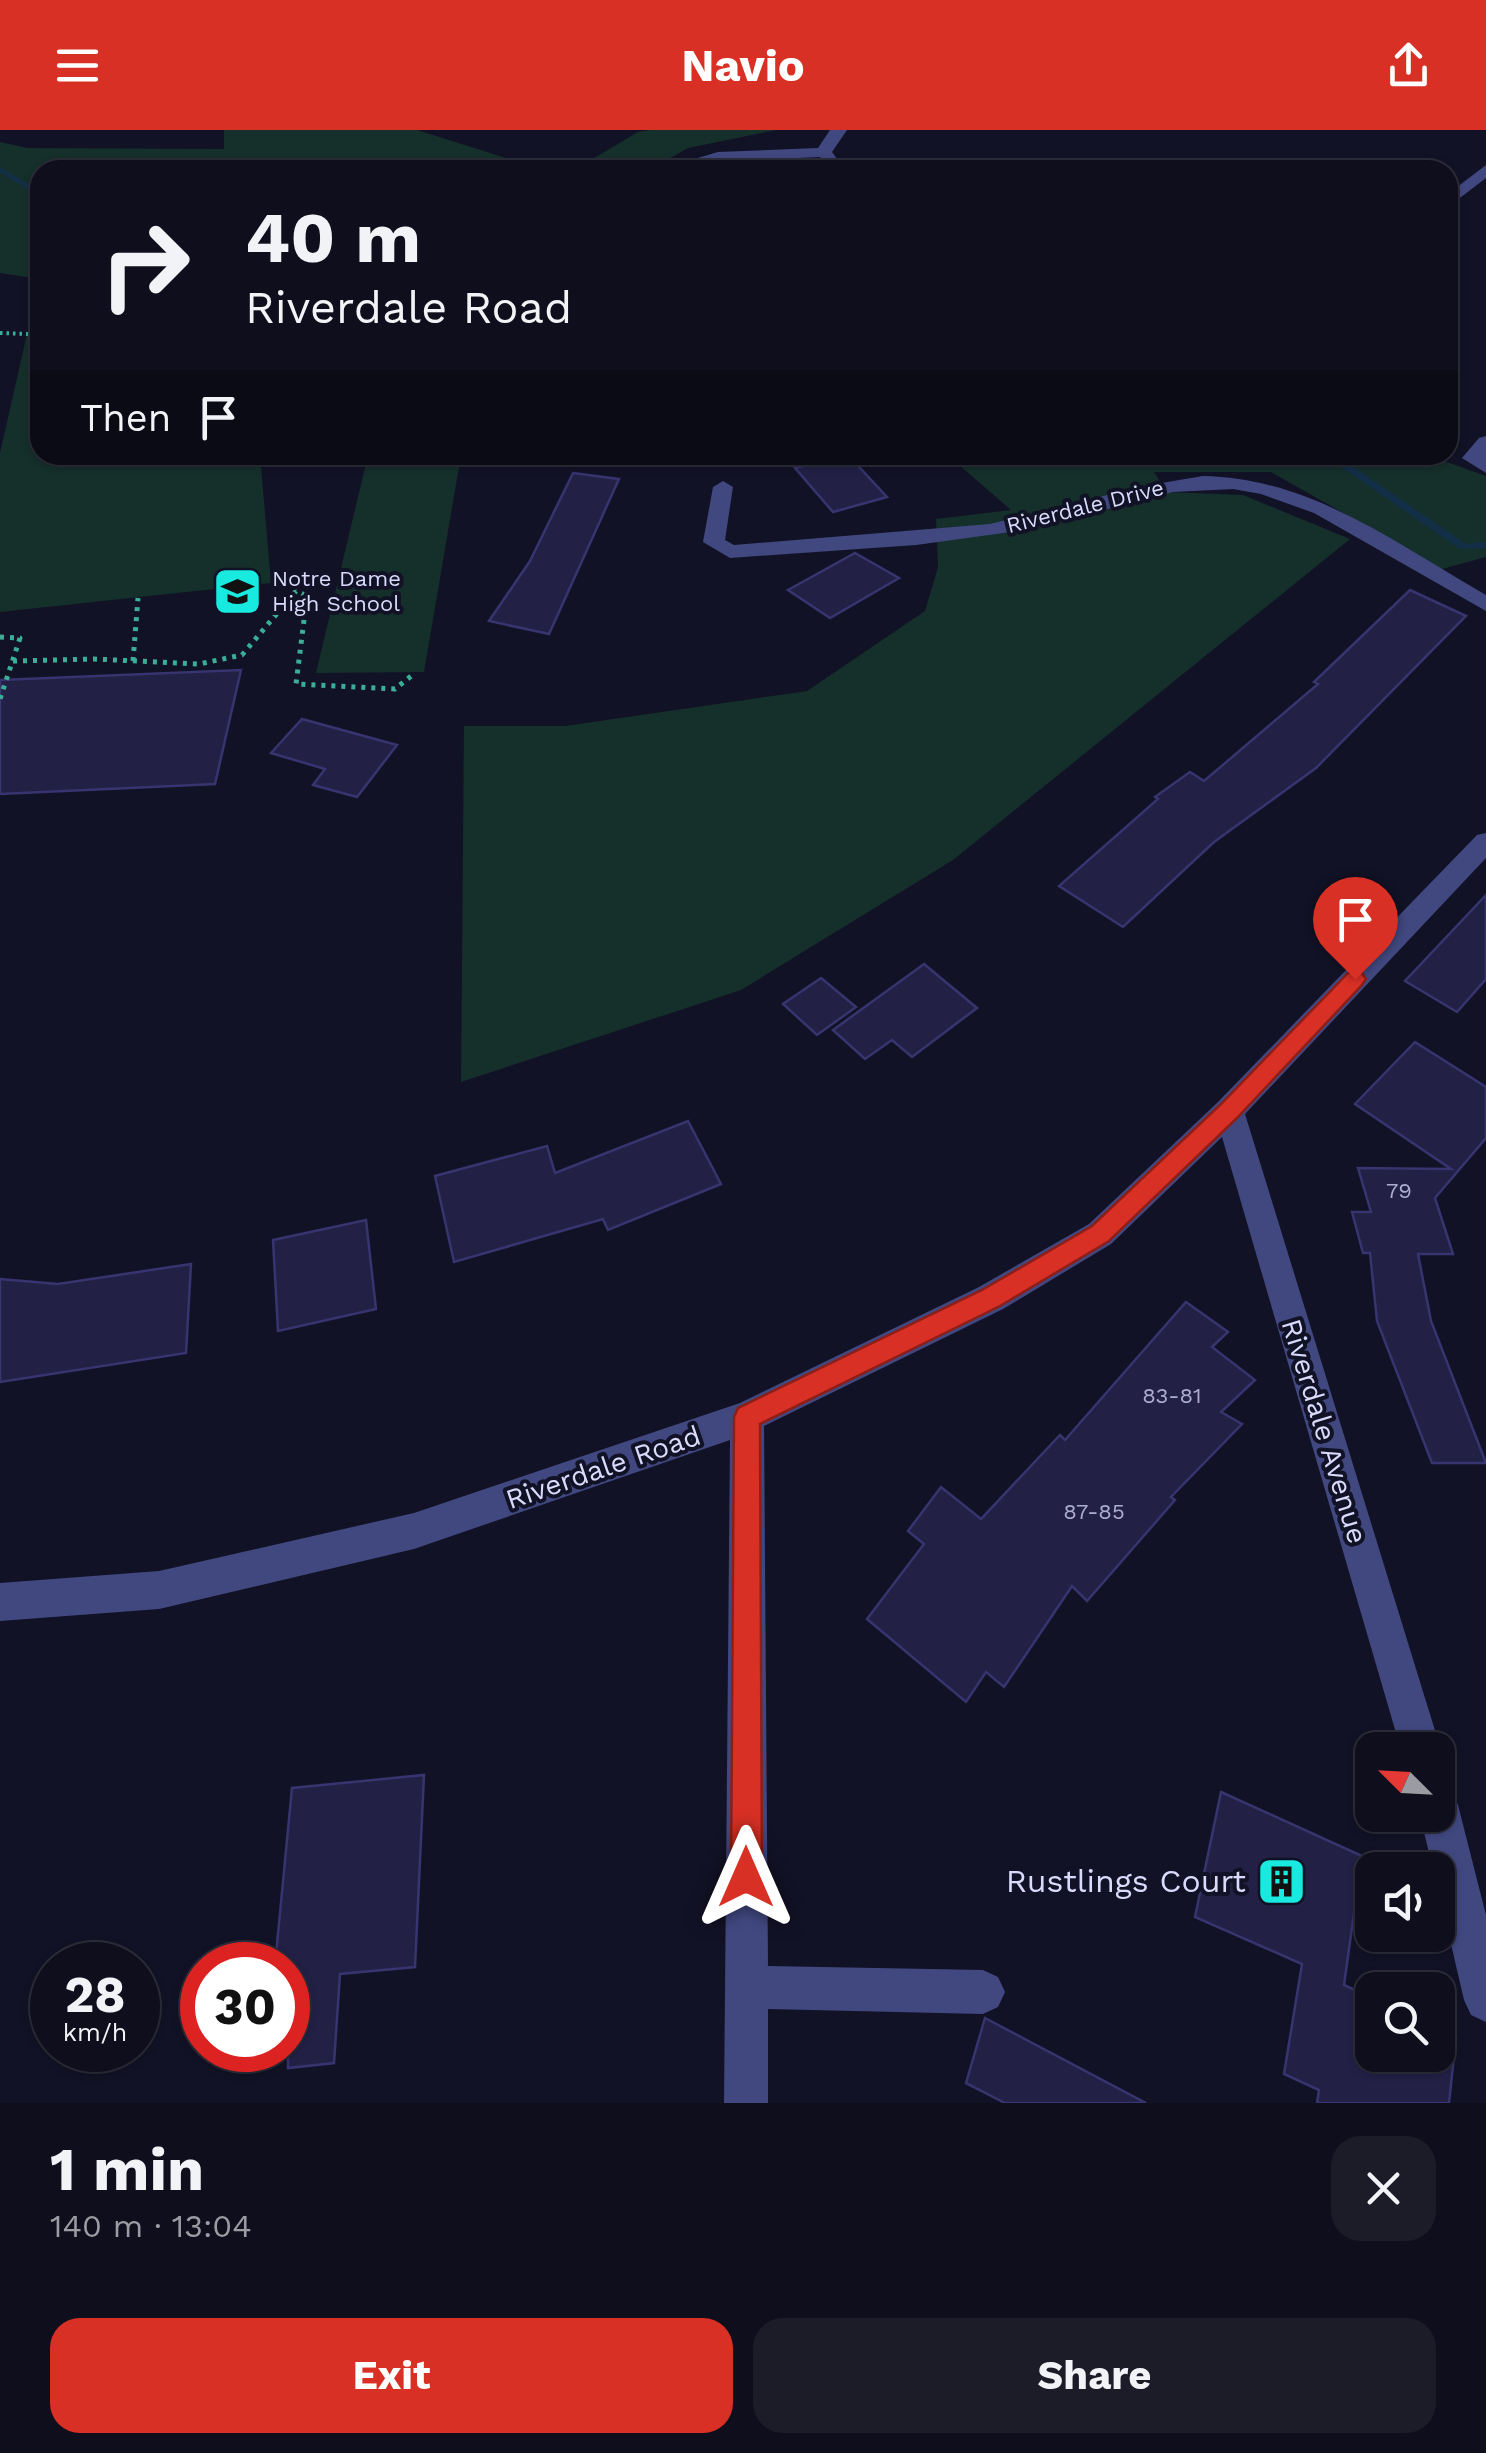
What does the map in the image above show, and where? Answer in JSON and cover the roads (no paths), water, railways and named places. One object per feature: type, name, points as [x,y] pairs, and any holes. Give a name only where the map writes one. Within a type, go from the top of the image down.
[{"type":"street","points":[[824,152],[830,138],[840,130]]},
{"type":"street","points":[[709,160],[824,152]]},
{"type":"street","points":[[824,152],[830,160]]},
{"type":"street","points":[[1458,194],[1486,170]]},
{"type":"street","points":[[1486,442],[1472,458],[1486,467]]},
{"type":"street","name":"Riverdale Drive","points":[[723,487],[714,542],[730,552],[1024,524],[1156,486],[1228,482],[1264,488],[1312,504],[1486,604]]},
{"type":"street","name":"Riverdale Road","points":[[0,1602],[159,1590],[414,1531],[747,1417],[991,1298],[1100,1234],[1229,1111],[1486,842]]},
{"type":"street","name":"Riverdale Avenue","points":[[1229,1111],[1416,1732]]},
{"type":"street","points":[[746,2103],[747,1417]]},
{"type":"street","points":[[1445,1832],[1486,2000]]},
{"type":"street","points":[[746,1988],[984,1992]]},
{"type":"waterway","points":[[0,169],[30,188]]},
{"type":"waterway","points":[[1344,465],[1464,547],[1486,545]]},
{"type":"place","name":"Notre Dame High School","points":[[237,591]]},
{"type":"place","name":"Rustlings Court","points":[[1281,1881]]}]
